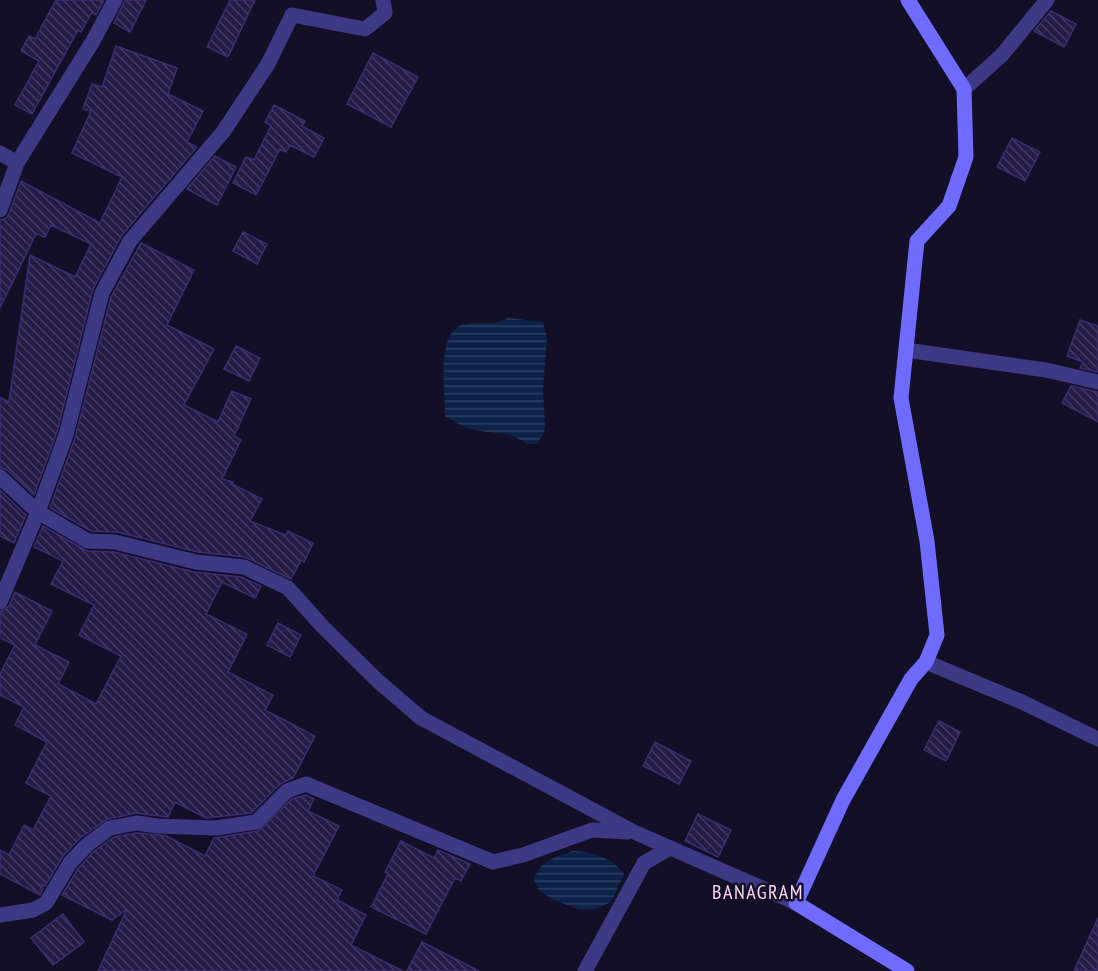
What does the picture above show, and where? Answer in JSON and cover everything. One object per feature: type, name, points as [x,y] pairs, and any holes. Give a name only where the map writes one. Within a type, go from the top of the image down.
[{"type":"street","points":[[0,210],[17,163],[93,41],[115,0]]},
{"type":"street","points":[[0,602],[38,512],[66,435],[102,294],[130,241],[223,132],[268,64],[292,15],[365,29],[385,12],[382,0]]},
{"type":"street","points":[[796,903],[843,800],[911,680],[926,662],[937,635],[927,541],[901,398],[917,241],[949,206],[966,157],[964,89],[908,0]]},
{"type":"street","points":[[964,89],[1002,55],[1047,0]]},
{"type":"street","points":[[0,153],[17,163]]},
{"type":"street","points":[[906,350],[1046,369],[1098,382]]},
{"type":"street","points":[[0,477],[38,512],[88,540],[115,543],[196,562],[244,567],[288,588],[323,627],[379,682],[421,718],[634,832],[796,903],[908,971]]},
{"type":"street","points":[[926,662],[1022,702],[1098,739]]},
{"type":"street","points":[[0,915],[33,910],[46,903],[70,863],[87,845],[110,828],[137,823],[216,828],[256,822],[287,791],[306,784],[493,862],[523,855],[592,830],[634,832]]},
{"type":"street","points":[[585,971],[644,862],[670,848]]},
{"type":"water","points":[[508,318],[543,322],[547,339],[543,389],[545,425],[544,433],[537,444],[528,444],[511,435],[474,430],[445,416],[444,366],[448,340],[462,325],[497,322]]},
{"type":"water","points":[[573,851],[602,857],[624,874],[611,902],[596,909],[580,910],[539,891],[534,880],[540,868],[560,855]]},
{"type":"building","points":[[56,0],[104,0],[96,15],[92,12],[81,32],[78,30],[32,114],[15,105],[39,61],[21,51],[29,36],[35,39]]},
{"type":"building","points":[[125,0],[146,0],[130,32],[114,23]]},
{"type":"building","points":[[230,0],[255,0],[228,57],[207,47]]},
{"type":"building","points":[[1051,11],[1076,24],[1064,47],[1034,31]]},
{"type":"building","points":[[116,46],[177,68],[168,94],[203,111],[187,142],[197,147],[122,235],[93,289],[57,432],[34,495],[7,470],[0,468],[0,397],[9,402],[30,255],[75,277],[91,244],[51,225],[45,237],[36,234],[0,308],[0,220],[9,214],[21,181],[100,223],[122,177],[72,153],[91,111],[83,109],[92,84],[102,87]]},
{"type":"building","points":[[373,53],[418,77],[391,127],[347,104]]},
{"type":"building","points":[[274,105],[305,121],[302,126],[324,138],[314,157],[290,145],[286,152],[280,149],[256,195],[233,183],[246,157],[254,160],[271,126],[265,122]]},
{"type":"building","points":[[1012,138],[1040,152],[1025,181],[997,167]]},
{"type":"building","points":[[215,156],[236,167],[217,205],[187,189]]},
{"type":"building","points":[[243,232],[267,244],[257,264],[233,251]]},
{"type":"building","points":[[141,243],[194,270],[167,325],[214,349],[184,405],[218,422],[232,391],[251,399],[234,436],[241,440],[222,479],[233,482],[232,484],[262,499],[250,521],[286,535],[288,531],[313,543],[304,562],[301,560],[291,579],[245,557],[198,552],[117,532],[91,531],[50,508],[75,438],[111,297]]},
{"type":"building","points":[[1080,320],[1098,326],[1098,372],[1080,368],[1083,362],[1067,356]]},
{"type":"building","points":[[236,346],[260,358],[249,381],[224,369]]},
{"type":"building","points":[[1071,386],[1098,392],[1098,422],[1062,403]]},
{"type":"building","points":[[0,490],[26,515],[14,543],[0,536]]},
{"type":"building","points":[[43,526],[87,551],[114,552],[194,572],[241,577],[261,586],[255,598],[222,582],[206,614],[247,634],[228,672],[273,695],[265,710],[315,736],[293,778],[280,784],[251,813],[206,818],[175,802],[168,817],[136,813],[108,819],[81,837],[63,856],[45,886],[40,884],[43,888],[40,895],[0,874],[0,850],[9,855],[24,825],[33,830],[51,796],[26,783],[47,742],[15,725],[24,707],[0,695],[0,674],[15,645],[0,638],[0,612],[9,606],[15,592],[52,611],[35,645],[69,662],[58,684],[96,704],[121,656],[79,635],[94,605],[51,584],[63,561],[34,547]]},
{"type":"building","points":[[278,623],[301,635],[290,657],[267,645]]},
{"type":"building","points":[[939,721],[960,732],[946,761],[924,750]]},
{"type":"building","points":[[655,742],[691,761],[679,784],[643,766]]},
{"type":"building","points":[[306,795],[314,799],[308,811],[339,826],[313,876],[342,890],[337,900],[366,915],[351,945],[403,971],[98,971],[127,909],[112,920],[62,895],[78,869],[93,852],[114,837],[137,833],[166,836],[205,856],[214,838],[258,831],[292,799]]},
{"type":"building","points":[[698,814],[731,830],[718,857],[685,841]]},
{"type":"building","points":[[401,841],[434,858],[438,850],[470,864],[461,881],[455,878],[426,934],[371,907],[388,874],[385,872]]},
{"type":"building","points":[[63,914],[84,942],[53,965],[31,938]]},
{"type":"building","points":[[1098,918],[1098,971],[1074,971]]},
{"type":"building","points":[[422,942],[479,971],[407,971]]},
{"type":"district","name":"BANAGRAM","points":[[758,892]]}]
